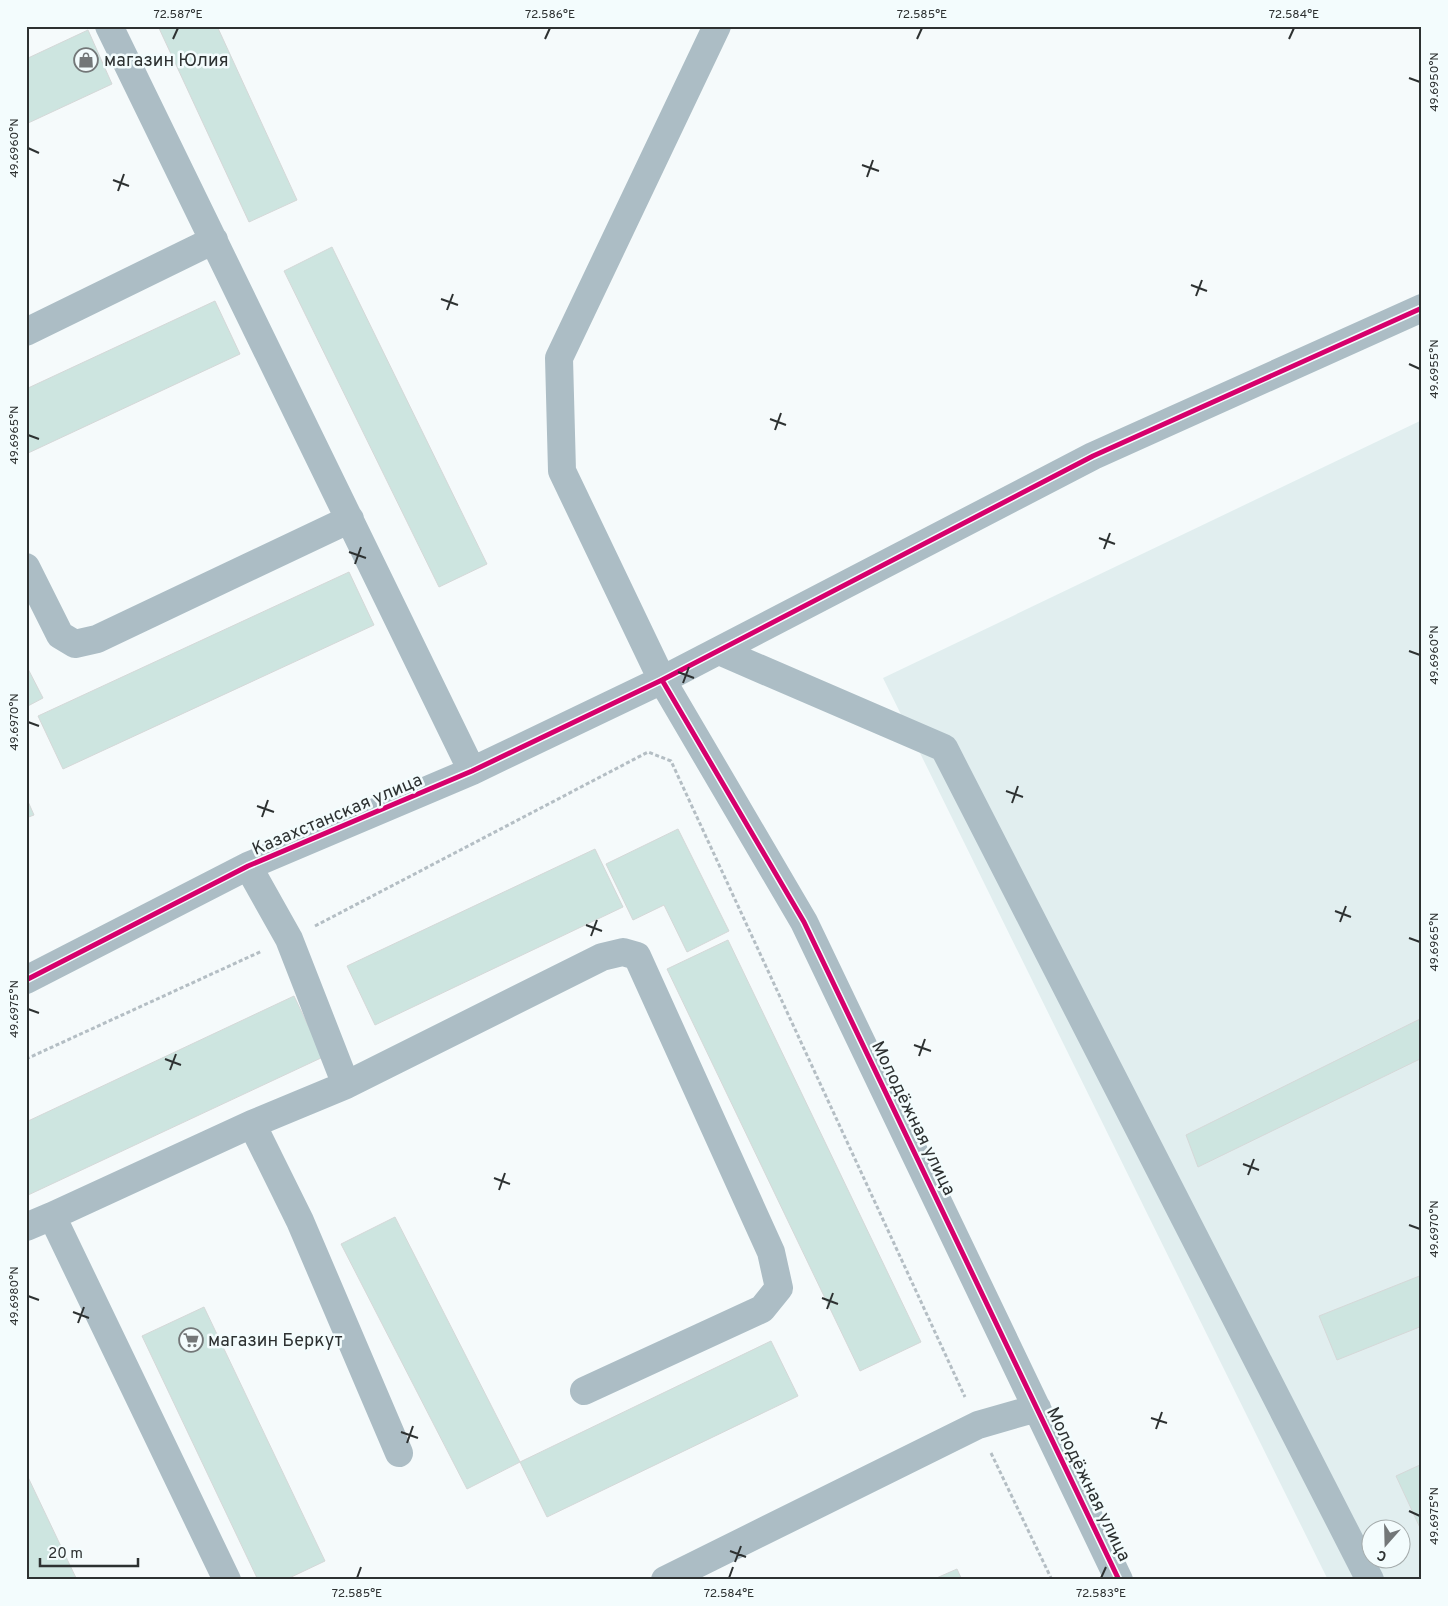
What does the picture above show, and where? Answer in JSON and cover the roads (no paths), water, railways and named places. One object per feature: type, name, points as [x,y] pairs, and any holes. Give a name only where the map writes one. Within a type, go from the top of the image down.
[{"type":"street","points":[[109,26],[472,771]]},
{"type":"street","name":"Молодёжная улица","points":[[717,26],[559,358],[562,471],[662,680],[804,922],[1120,1580]]},
{"type":"street","points":[[26,332],[214,240]]},
{"type":"street","name":"Казахстанская улица","points":[[26,980],[248,866],[472,771],[662,680],[1094,456],[1422,308]]},
{"type":"street","points":[[26,568],[60,635],[75,644],[97,640],[350,519]]},
{"type":"street","points":[[718,651],[944,748],[1370,1580]]},
{"type":"street","points":[[248,866],[289,939],[346,1085]]},
{"type":"street","points":[[26,1227],[252,1124],[346,1085],[602,957],[623,952],[637,956],[771,1252],[779,1288],[762,1309],[584,1391]]},
{"type":"street","points":[[252,1124],[300,1222],[399,1453]]},
{"type":"street","points":[[52,1216],[227,1580]]},
{"type":"street","points":[[665,1580],[978,1425],[1037,1408]]},
{"type":"place","name":"магазин Юлия","points":[[86,60]]},
{"type":"place","name":"магазин Беркут","points":[[191,1340]]}]
